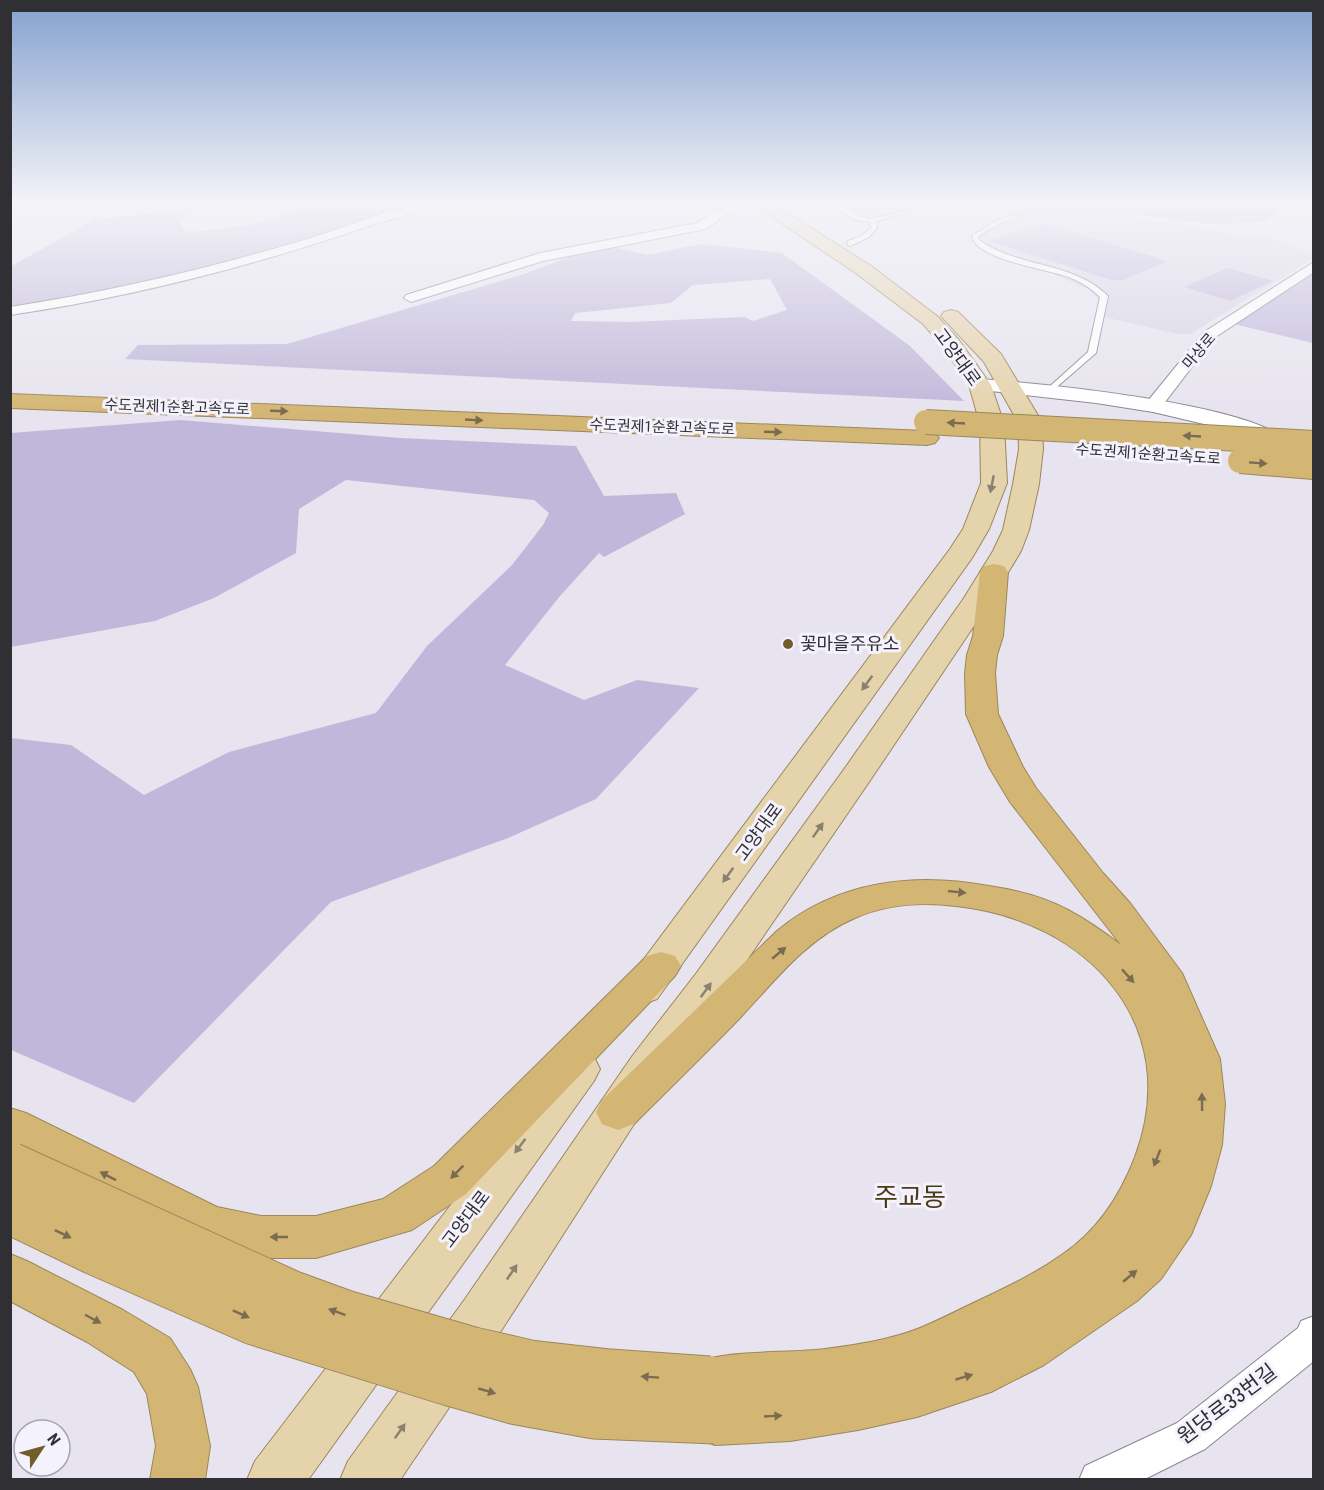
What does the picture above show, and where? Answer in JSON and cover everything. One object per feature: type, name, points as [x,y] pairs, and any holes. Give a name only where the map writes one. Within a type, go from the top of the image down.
[{"type":"highway","name":"수도권제1순환고속도로","points":[[477,398],[926,430],[1314,466]]},
{"type":"highway","name":"수도권제1순환고속도로","points":[[10,401],[1314,443]]},
{"type":"highway","points":[[10,409],[200,408]]},
{"type":"highway","points":[[10,1167],[290,1295],[345,1316],[473,1352],[530,1365],[610,1374],[712,1400],[790,1415],[858,1405],[917,1392],[973,1375],[1036,1342],[1120,1285],[1144,1264],[1174,1221],[1188,1186],[1200,1145],[1203,1104],[1199,1059],[1162,973],[1117,912],[1090,882],[1022,794],[1006,767],[982,714],[980,673],[982,655],[988,636],[994,572]]},
{"type":"highway","points":[[10,1209],[95,1250],[254,1320],[517,1400],[594,1414],[712,1400],[897,1360],[954,1338],[1045,1293],[1095,1258],[1124,1226],[1145,1190],[1161,1150],[1170,1116],[1171,1072],[1161,1033],[1142,992],[1121,968],[1087,937],[1021,905],[962,892],[929,891],[891,894],[861,901],[822,918],[771,960],[618,1113]]},
{"type":"highway","points":[[10,1126],[160,1203],[211,1226],[261,1237],[316,1237],[395,1216],[450,1180],[661,966]]},
{"type":"highway","points":[[10,1276],[105,1326],[153,1355],[172,1387],[183,1446],[177,1479]]},
{"type":"main road","name":"고양대로","points":[[367,1479],[483,1315],[618,1113],[857,775],[994,572],[1016,530],[1031,449],[1030,422],[930,320],[869,274]]},
{"type":"main road","name":"고양대로","points":[[274,1479],[525,1140],[661,966],[976,529],[994,483],[993,360],[952,317],[896,274]]},
{"type":"street","points":[[10,311],[70,302],[192,274]]},
{"type":"street","points":[[411,298],[488,274]]},
{"type":"street","name":"마상로","points":[[1153,406],[1209,335],[1303,274]]},
{"type":"street","points":[[995,386],[1051,390],[1153,406],[1227,422],[1273,440],[1314,472]]},
{"type":"street","name":"원당로33번길","points":[[1099,1479],[1191,1436],[1311,1340],[1314,1333]]},
{"type":"lane","points":[[1051,390],[1092,353],[1104,296],[1095,286],[1063,274]]},
{"type":"shaded area","points":[[10,274],[181,274],[100,295],[11,308]]},
{"type":"shaded area","points":[[524,274],[810,274],[910,346],[964,401],[125,359],[138,345],[287,344]],"holes":[[[770,279],[787,310],[753,321],[744,317],[630,322],[571,321],[575,313],[671,303],[693,285]]]},
{"type":"shaded area","points":[[1052,274],[1289,274],[1190,334],[1177,334],[1100,316],[1102,303],[1089,290]]},
{"type":"shaded area","points":[[1091,274],[1138,274],[1123,280],[1111,280]]},
{"type":"shaded area","points":[[1215,274],[1247,274],[1273,281],[1230,301],[1184,287]]},
{"type":"shaded area","points":[[1313,274],[1313,343],[1234,324]]},
{"type":"shaded area","points":[[180,420],[400,438],[576,446],[604,496],[676,493],[685,514],[604,557],[599,553],[560,596],[505,665],[584,700],[637,680],[699,688],[596,799],[508,838],[331,902],[134,1103],[11,1050],[11,738],[71,745],[144,795],[229,752],[376,713],[427,646],[512,565],[543,525],[549,513],[534,500],[346,480],[299,509],[296,553],[214,598],[155,621],[11,647],[11,433]]},
{"type":"place","name":"꽃마을주유소","points":[[788,644]]},
{"type":"district","name":"주교동","points":[[910,1197]]}]
